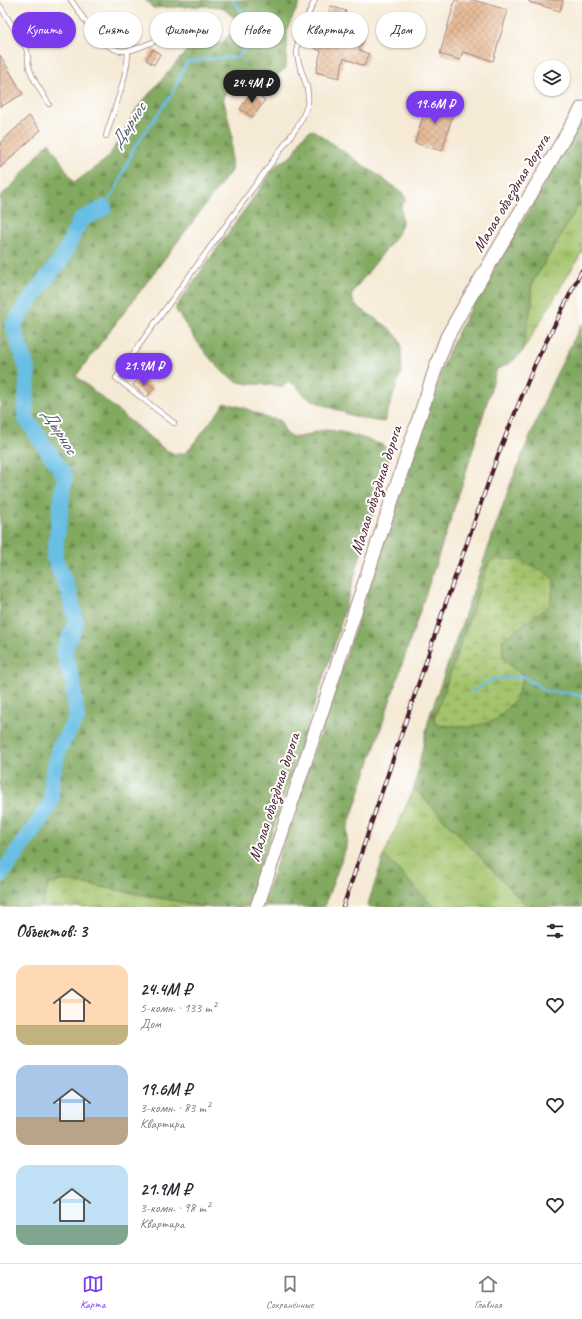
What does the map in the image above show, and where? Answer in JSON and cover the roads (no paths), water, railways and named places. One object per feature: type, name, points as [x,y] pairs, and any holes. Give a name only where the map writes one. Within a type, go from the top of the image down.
[{"type":"street","name":"Малая объездная дорога","points":[[257,907],[447,337],[582,108]]},
{"type":"lane","points":[[71,0],[102,42],[116,50],[128,51],[150,43]]},
{"type":"lane","points":[[174,423],[116,378],[298,126],[306,111],[308,90],[299,63],[297,50],[299,37],[315,0]]},
{"type":"lane","points":[[0,6],[26,48],[32,77],[49,104]]},
{"type":"lane","points":[[106,136],[125,73],[128,51]]},
{"type":"waterway","name":"Дырнос","points":[[104,208],[115,191],[134,148],[172,94],[187,62],[238,57],[255,38],[244,13],[232,0]]},
{"type":"waterway","name":"Дырнос","points":[[0,876],[37,825],[51,802],[52,778],[59,748],[77,718],[73,683],[64,652],[76,622],[69,592],[54,557],[65,476],[25,417],[28,372],[13,325],[63,257],[80,220],[104,208]]},
{"type":"waterway","points":[[472,692],[493,679],[523,676],[545,691],[582,695]]},
{"type":"railway","points":[[343,907],[443,611],[499,452],[535,364],[582,270]]}]
